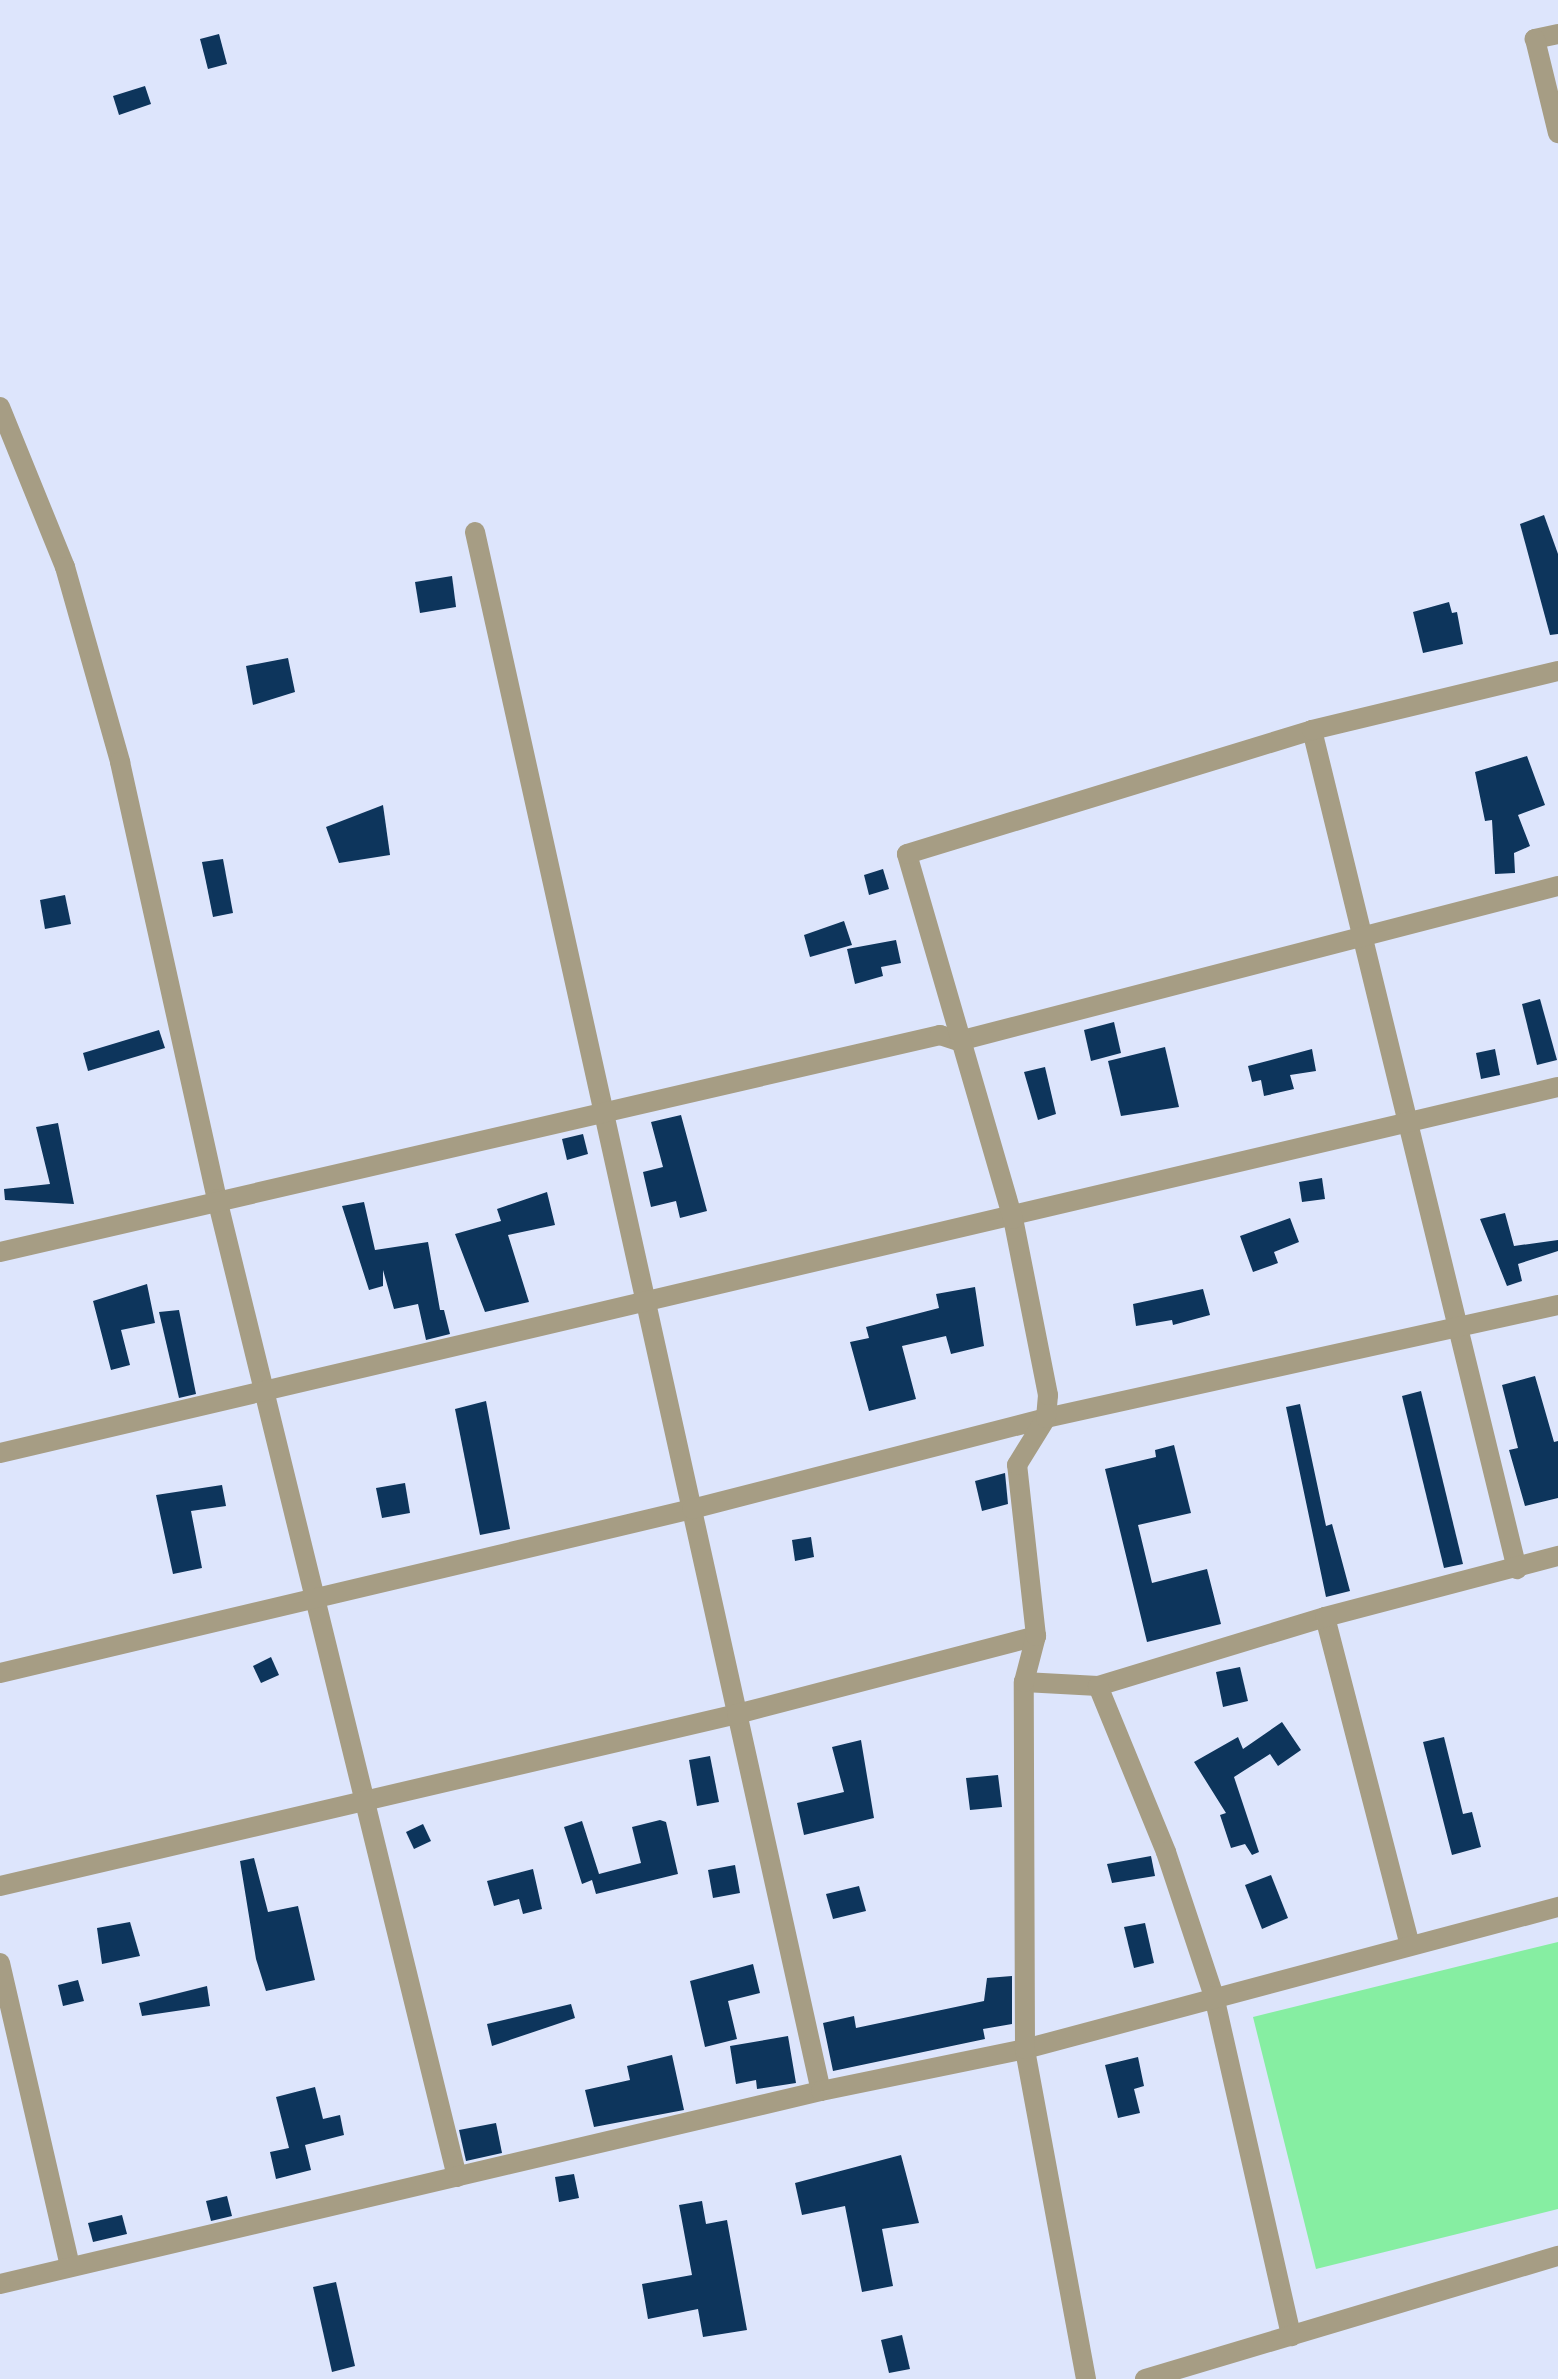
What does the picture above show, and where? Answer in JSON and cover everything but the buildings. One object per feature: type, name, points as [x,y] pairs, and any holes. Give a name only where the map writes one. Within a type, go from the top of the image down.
[{"type":"street","points":[[1558,34],[1535,39],[1558,133]]},
{"type":"street","points":[[0,407],[65,567],[120,762],[218,1201],[457,2177]]},
{"type":"street","points":[[475,532],[821,2091]]},
{"type":"street","points":[[1086,2379],[1025,2049],[1024,1682],[1036,1636],[1017,1465],[1046,1418],[1048,1395],[1013,1219],[972,1068],[959,1041],[907,854],[1312,730],[1558,671]]},
{"type":"street","points":[[1312,730],[1517,1569]]},
{"type":"street","points":[[0,1252],[940,1035],[959,1041],[1362,933],[1558,886]]},
{"type":"street","points":[[0,1453],[1013,1219],[1558,1087]]},
{"type":"street","points":[[0,1673],[692,1509],[1046,1418],[1558,1305]]},
{"type":"street","points":[[1024,1682],[1098,1686],[1325,1617],[1558,1556]]},
{"type":"street","points":[[1325,1617],[1410,1945]]},
{"type":"street","points":[[0,1886],[737,1714],[1036,1636]]},
{"type":"street","points":[[1098,1686],[1166,1852],[1214,1996],[1291,2336]]},
{"type":"street","points":[[0,2284],[821,2091],[1025,2049],[1214,1996],[1558,1907]]},
{"type":"street","points":[[0,1963],[70,2267]]},
{"type":"street","points":[[1145,2379],[1558,2256]]},
{"type":"green space","points":[[1558,1942],[1558,2209],[1316,2269],[1253,2017]]}]
